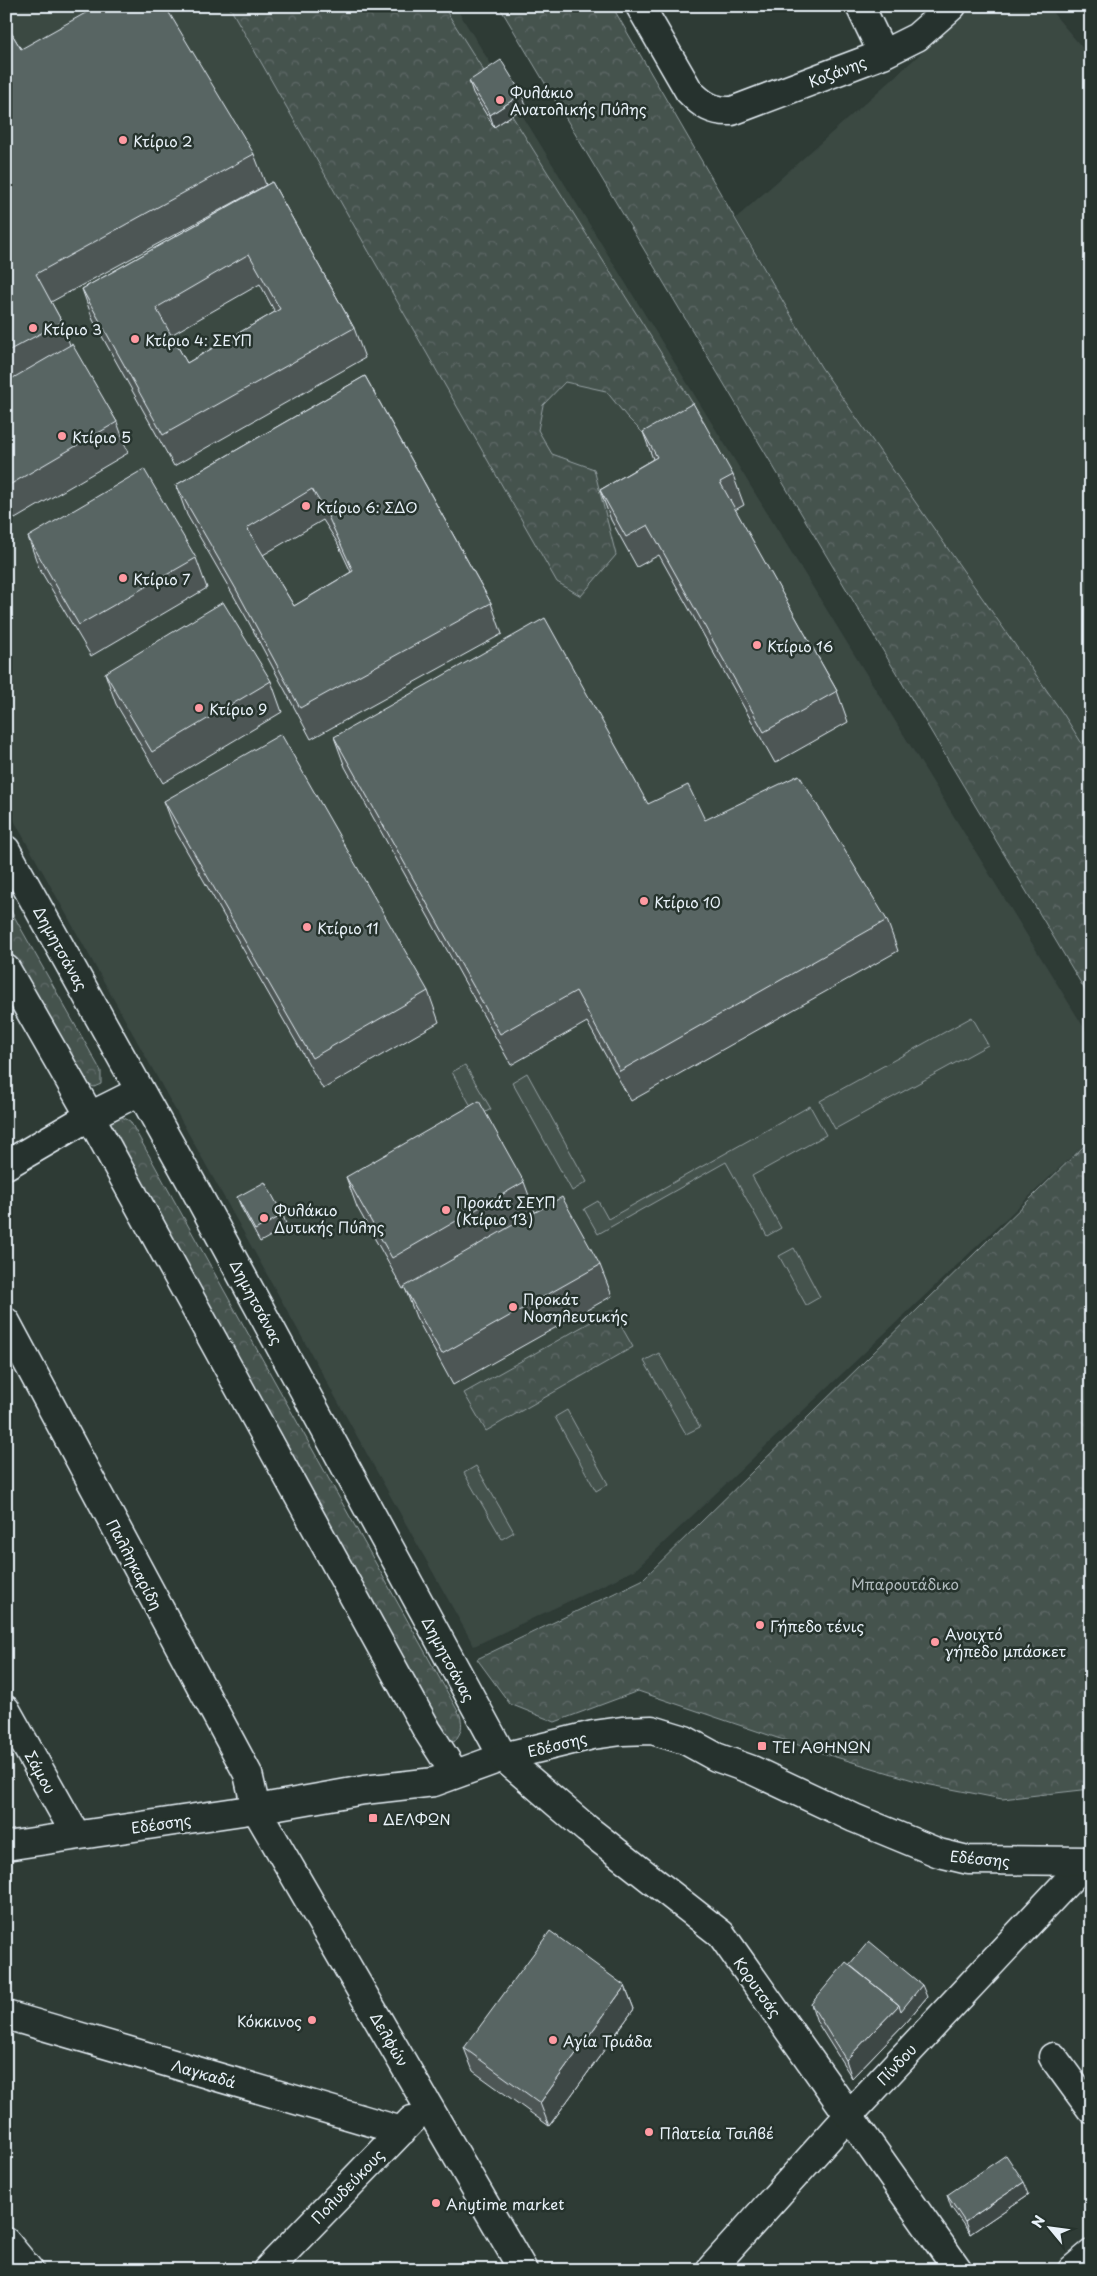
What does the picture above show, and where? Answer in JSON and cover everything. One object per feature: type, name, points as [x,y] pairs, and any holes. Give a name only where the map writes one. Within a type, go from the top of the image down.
[{"type":"street","name":"Κοζάνης","points":[[640,6],[689,91],[699,102],[710,109],[721,112],[732,111],[884,54],[917,37],[952,6]]},
{"type":"street","points":[[860,6],[884,54]]},
{"type":"street","name":"Δημητσάνας","points":[[6,850],[140,1091],[503,1757]]},
{"type":"street","points":[[6,969],[90,1116],[427,1730],[455,1774]]},
{"type":"street","points":[[6,1165],[90,1116],[140,1091]]},
{"type":"street","name":"Παλληκαρίδη","points":[[6,1322],[248,1774],[256,1809]]},
{"type":"street","name":"Σάμου","points":[[6,1710],[76,1835]]},
{"type":"street","name":"Εδέσσης","points":[[6,1846],[256,1809],[364,1790],[434,1782],[503,1757],[593,1735],[622,1731],[652,1730],[685,1740],[716,1758],[761,1774],[854,1818],[939,1853],[968,1860],[1089,1862]]},
{"type":"street","name":"Κορυτσάς","points":[[503,1757],[587,1829],[721,1934],[954,2268]]},
{"type":"street","name":"Δελφών","points":[[256,1809],[523,2270]]},
{"type":"street","name":"Πίνδου","points":[[710,2270],[849,2115],[1089,1862]]},
{"type":"street","name":"Λαγκαδά","points":[[6,2015],[402,2130]]},
{"type":"street","points":[[1053,2057],[1091,2109]]},
{"type":"street","name":"Πολυδεύκους","points":[[267,2270],[428,2103]]},
{"type":"street","points":[[6,2242],[29,2270]]},
{"type":"street","points":[[1072,2270],[1091,2254]]},
{"type":"shaded area","points":[[6,6],[455,6],[1091,1039],[1091,1138],[635,1570],[474,1646],[6,806]]},
{"type":"shaded area","points":[[974,6],[1047,6],[1091,58],[1091,758],[1064,715],[821,367],[736,218]]},
{"type":"green space","points":[[229,6],[443,6],[705,423],[658,448],[627,417],[606,391],[565,382],[543,405],[538,430],[552,454],[594,469],[616,555],[581,596],[557,582]]},
{"type":"green space","points":[[499,6],[612,6],[821,367],[1064,715],[1091,758],[1091,1000]]},
{"type":"green space","points":[[6,902],[101,1071],[101,1084],[94,1087],[82,1082],[6,946]]},
{"type":"green space","points":[[972,1017],[988,1045],[835,1129],[820,1101]]},
{"type":"green space","points":[[465,1065],[491,1109],[477,1117],[452,1072]]},
{"type":"green space","points":[[527,1073],[587,1182],[572,1191],[512,1082]]},
{"type":"green space","points":[[810,1106],[826,1135],[752,1176],[781,1228],[767,1236],[726,1162],[598,1234],[584,1209],[598,1201],[608,1219]]},
{"type":"green space","points":[[120,1116],[130,1121],[460,1715],[461,1729],[454,1742],[447,1739],[108,1127],[113,1117]]},
{"type":"green space","name":"Μπαρουτάδικο","points":[[1091,1139],[1091,1789],[1002,1799],[926,1784],[819,1752],[638,1691],[555,1722],[510,1704],[477,1659],[642,1580]]},
{"type":"green space","points":[[794,1248],[820,1297],[806,1305],[779,1256]]},
{"type":"green space","points":[[612,1310],[633,1347],[486,1431],[464,1393]]},
{"type":"green space","points":[[659,1353],[700,1427],[686,1434],[644,1361]]},
{"type":"green space","points":[[567,1410],[608,1484],[596,1491],[555,1417]]},
{"type":"green space","points":[[476,1466],[514,1532],[502,1539],[464,1473]]},
{"type":"building","name":"Κτίριο 2","points":[[98,6],[165,6],[254,154],[36,274],[62,322],[6,352],[6,24],[21,49]]},
{"type":"building","name":"Φυλάκιο Ανατολικής Πύλης","points":[[501,60],[522,94],[490,115],[469,81]]},
{"type":"building","name":"Κτίριο 4: ΣΕΥΠ","points":[[272,182],[354,328],[163,435],[82,289]],"holes":[[[249,254],[280,309],[187,363],[156,308]]]},
{"type":"building","points":[[72,344],[117,422],[6,487],[6,382]]},
{"type":"building","points":[[365,376],[491,603],[300,708],[236,589],[176,485]],"holes":[[[312,489],[326,512],[353,571],[294,606],[247,528]]]},
{"type":"building","name":"Κτίριο 16","points":[[693,403],[733,475],[720,482],[837,691],[764,732],[648,525],[626,537],[600,490],[657,457],[643,432]]},
{"type":"building","name":"Κτίριο 7","points":[[144,469],[196,558],[79,625],[28,537]]},
{"type":"building","name":"Κτίριο 9","points":[[223,602],[271,681],[152,752],[105,673]]},
{"type":"building","name":"Κτίριο 10","points":[[545,618],[648,804],[688,785],[705,820],[799,775],[887,920],[620,1071],[576,991],[500,1034],[334,737]]},
{"type":"building","name":"Κτίριο 11","points":[[281,734],[428,991],[312,1058],[164,801]]},
{"type":"building","name":"Προκάτ ΣΕΥΠ (Κτίριο 13)","points":[[479,1101],[524,1182],[392,1258],[346,1177]]},
{"type":"building","name":"Φυλάκιο Δυτικής Πύλης","points":[[265,1182],[283,1215],[255,1230],[237,1197]]},
{"type":"building","points":[[562,1197],[600,1265],[442,1354],[404,1287]]},
{"type":"building","name":"Αγία Τριάδα","points":[[550,1931],[625,1986],[540,2103],[464,2048]]},
{"type":"building","points":[[869,1941],[922,1985],[901,2011],[899,2005],[849,1965]]},
{"type":"building","points":[[846,1962],[899,2005],[846,2060],[811,2004]]},
{"type":"building","points":[[1006,2155],[1024,2182],[965,2222],[947,2195]]},
{"type":"place","name":"Φυλάκιο Ανατολικής Πύλης","points":[[500,100]]},
{"type":"place","name":"Κτίριο 2","points":[[123,140]]},
{"type":"place","name":"Κτίριο 3","points":[[33,328]]},
{"type":"place","name":"Κτίριο 4: ΣΕΥΠ","points":[[135,339]]},
{"type":"place","name":"Κτίριο 5","points":[[62,436]]},
{"type":"place","name":"Κτίριο 6: ΣΔΟ","points":[[306,506]]},
{"type":"place","name":"Κτίριο 7","points":[[123,578]]},
{"type":"place","name":"Κτίριο 16","points":[[757,645]]},
{"type":"place","name":"Κτίριο 9","points":[[199,708]]},
{"type":"place","name":"Κτίριο 10","points":[[644,901]]},
{"type":"place","name":"Κτίριο 11","points":[[307,927]]},
{"type":"place","name":"Προκάτ ΣΕΥΠ (Κτίριο 13)","points":[[446,1210]]},
{"type":"place","name":"Φυλάκιο Δυτικής Πύλης","points":[[264,1218]]},
{"type":"place","name":"Προκάτ Νοσηλευτικής","points":[[513,1307]]},
{"type":"place","name":"Γήπεδο τένις","points":[[760,1625]]},
{"type":"place","name":"Ανοιχτό γήπεδο μπάσκετ","points":[[935,1642]]},
{"type":"place","name":"ΤΕΙ ΑΘΗΝΏΝ","points":[[762,1746]]},
{"type":"place","name":"ΔΕΛΦΏΝ","points":[[373,1818]]},
{"type":"place","name":"Κόκκινος","points":[[312,2020]]},
{"type":"place","name":"Αγία Τριάδα","points":[[553,2040]]},
{"type":"place","name":"Πλατεία Τσιλβέ","points":[[649,2132]]},
{"type":"place","name":"Anytime market","points":[[436,2203]]}]
